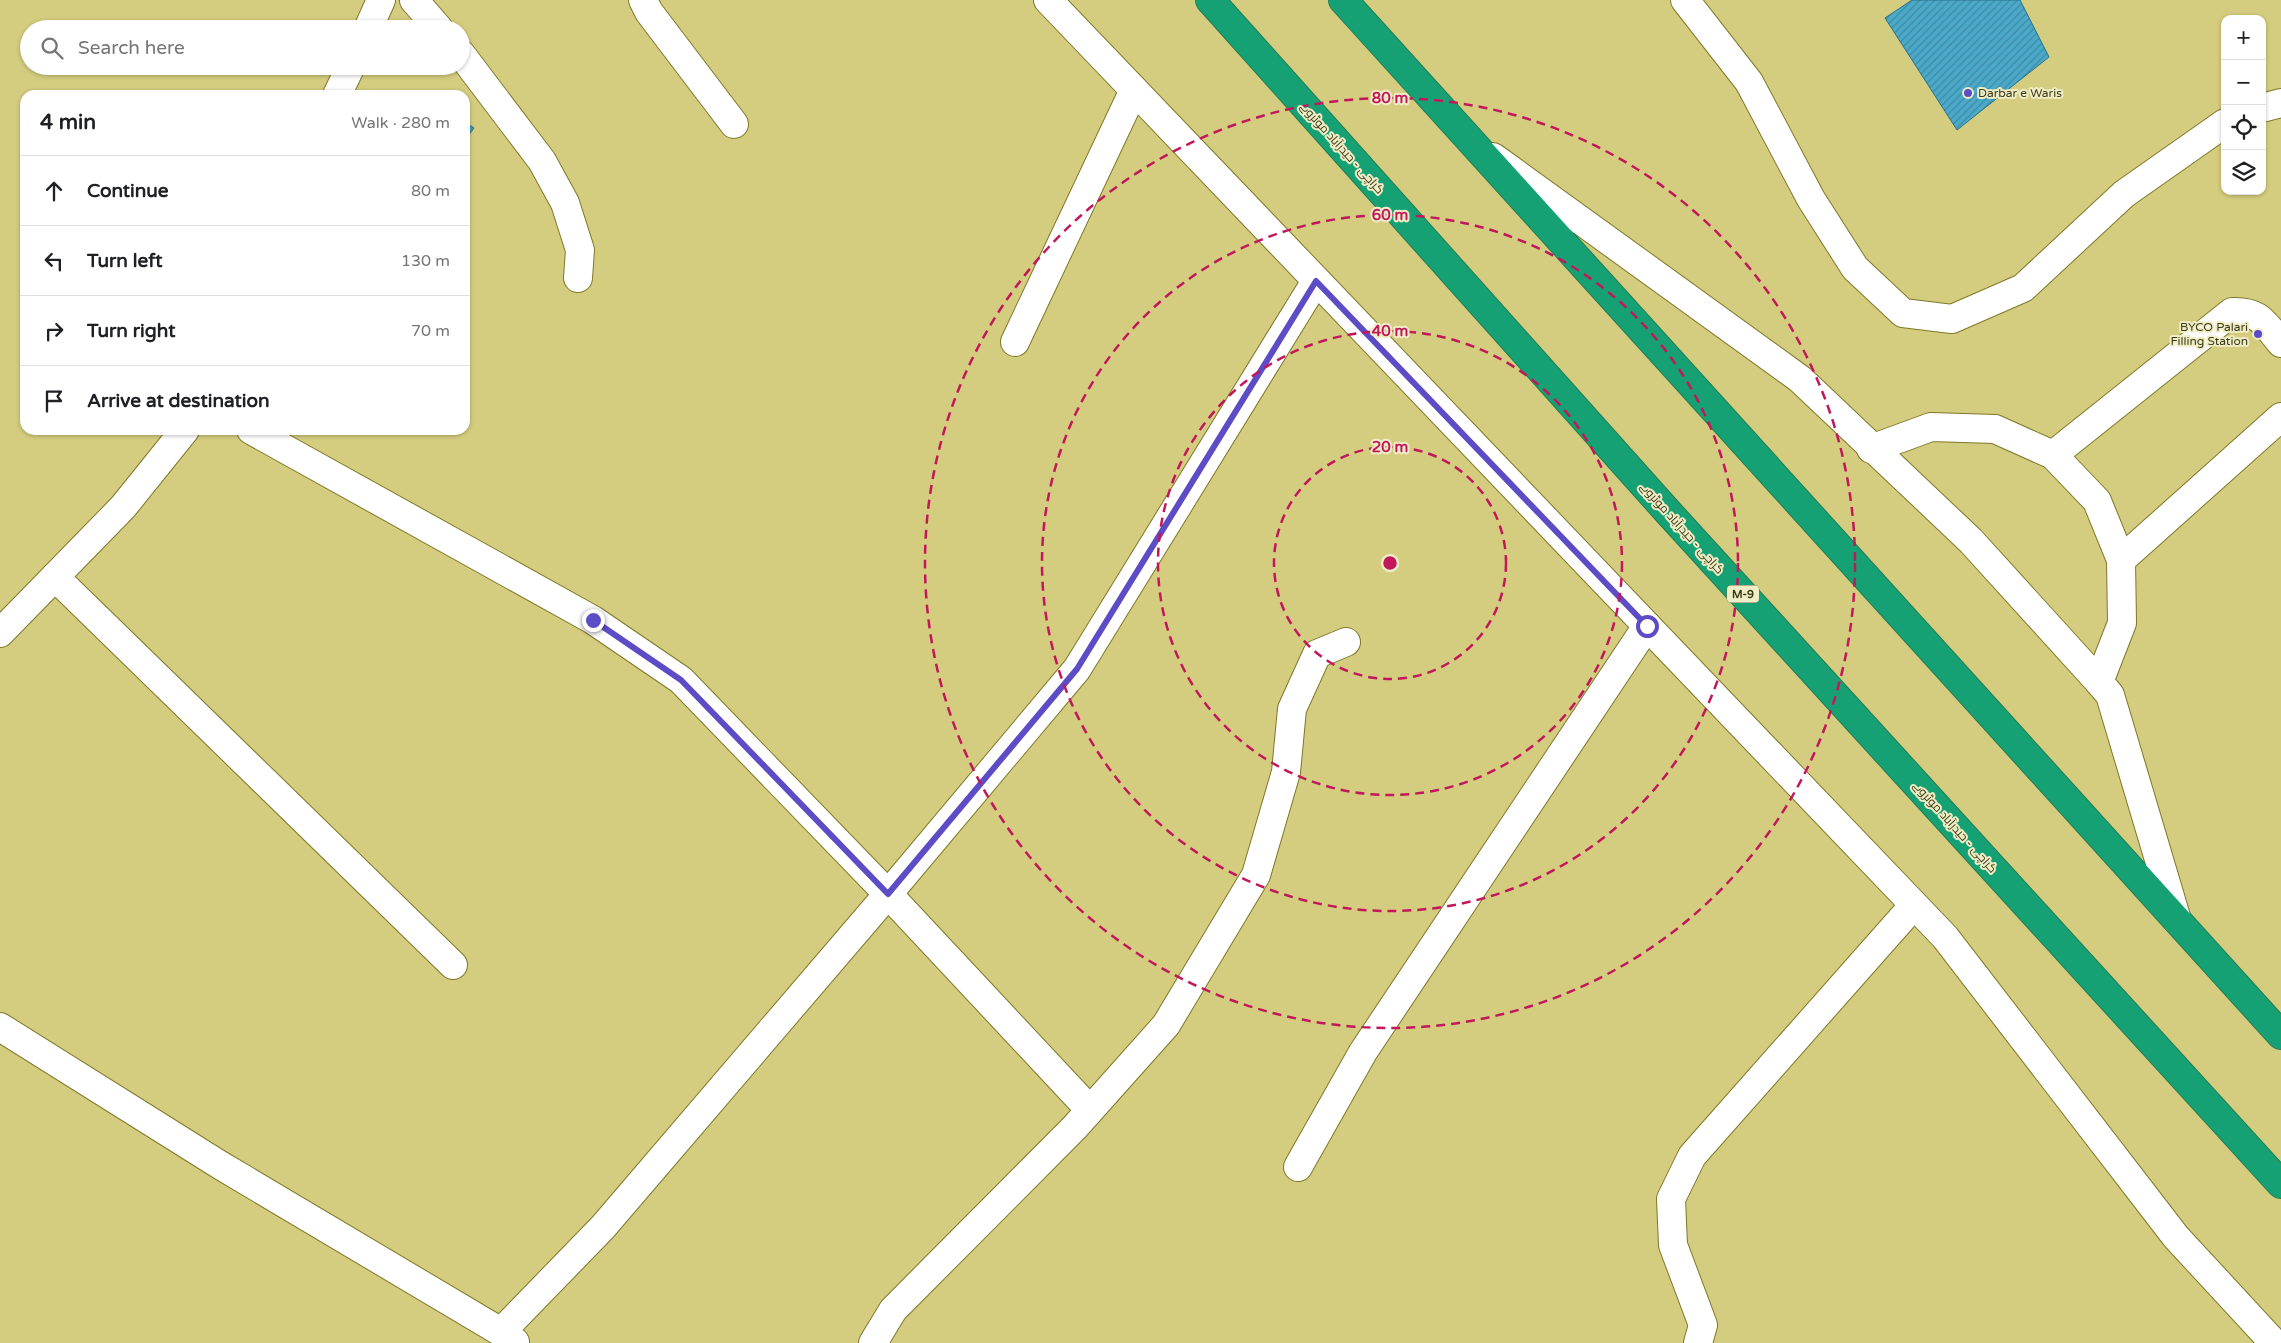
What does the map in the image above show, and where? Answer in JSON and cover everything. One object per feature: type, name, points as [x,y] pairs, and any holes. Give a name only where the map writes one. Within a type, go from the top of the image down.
[{"type":"highway","name":"کراچی - حیدرآباد موٹروے","points":[[1210,0],[1668,512],[2281,1184]]},
{"type":"highway","points":[[1343,0],[2281,1035]]},
{"type":"street","points":[[372,20],[381,0]]},
{"type":"street","points":[[414,0],[431,20]]},
{"type":"street","points":[[643,0],[648,12],[734,124]]},
{"type":"street","points":[[1048,0],[1944,937],[2176,1237],[2274,1343]]},
{"type":"street","points":[[1685,0],[1749,82],[1811,199],[1855,268],[1903,313],[1952,319],[2023,288],[2124,194],[2221,126]]},
{"type":"street","points":[[470,66],[542,161],[565,203],[580,250],[578,278]]},
{"type":"street","points":[[340,90],[346,75]]},
{"type":"street","points":[[1015,342],[1134,90]]},
{"type":"street","points":[[2266,107],[2281,103]]},
{"type":"street","points":[[1468,138],[1800,378],[1871,449],[1971,541],[2099,682],[2110,695],[2177,920]]},
{"type":"street","points":[[0,1027],[220,1165],[508,1337],[888,894],[1077,669],[1316,281]]},
{"type":"street","points":[[2053,455],[2232,312],[2246,312],[2258,316],[2281,343]]},
{"type":"street","points":[[2121,560],[2281,417]]},
{"type":"street","points":[[1871,449],[1931,427],[1995,429],[2053,455],[2097,501],[2121,560],[2122,623],[2099,682]]},
{"type":"street","points":[[0,633],[123,507],[181,435]]},
{"type":"street","points":[[260,435],[593,620],[681,680],[888,894],[1090,1110]]},
{"type":"street","points":[[55,577],[453,965]]},
{"type":"street","points":[[1298,1167],[1363,1052],[1647,626]]},
{"type":"street","points":[[873,1343],[893,1310],[1090,1110],[1166,1026],[1256,876],[1286,772],[1292,709],[1317,654],[1346,642]]},
{"type":"street","points":[[1698,1343],[1703,1325],[1673,1245],[1671,1199],[1692,1156],[1914,905]]},
{"type":"building","name":"Darbar e Waris","points":[[1912,0],[2020,0],[2049,57],[1957,130],[1885,18]]},
{"type":"building","points":[[470,125],[474,128],[470,133]]},
{"type":"place","name":"Darbar e Waris","points":[[1968,93]]},
{"type":"place","name":"BYCO Palari Filling Station","points":[[2258,334]]},
{"type":"route","points":[[593,620],[681,680],[888,894],[1077,669],[1316,281],[1647,626]]}]
